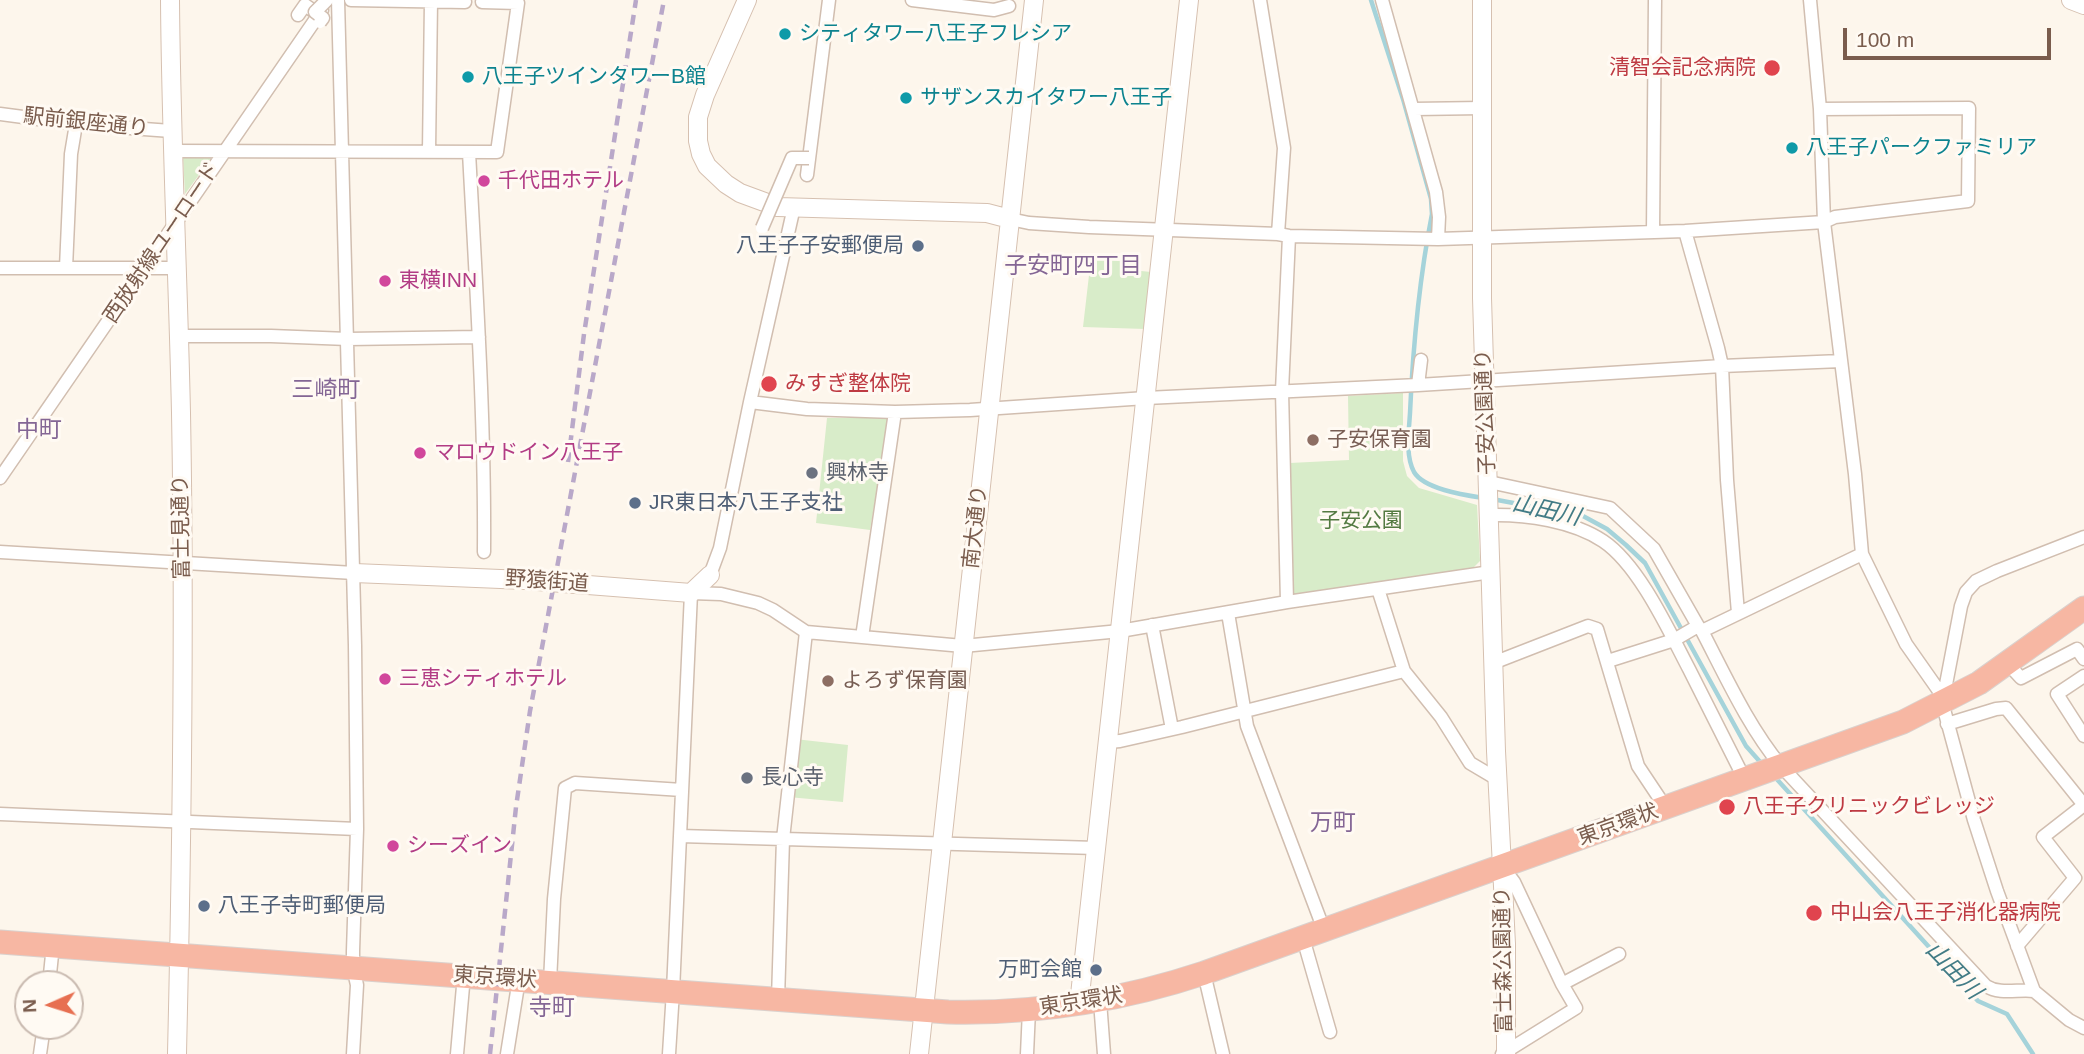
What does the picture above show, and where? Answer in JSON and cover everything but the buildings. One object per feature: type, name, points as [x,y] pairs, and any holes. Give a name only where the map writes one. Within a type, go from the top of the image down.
[{"type":"highway","name":"東京環状","points":[[0,942],[52,954],[179,954],[923,1010],[988,1013],[1090,1002],[1166,986],[1903,722],[1944,713],[1979,683],[2084,608]]},
{"type":"street","name":"富士見通り","points":[[170,0],[183,564],[177,1054]]},
{"type":"street","points":[[338,0],[354,573],[357,829],[353,967],[357,985],[353,1054]]},
{"type":"street","points":[[351,0],[465,2]]},
{"type":"street","points":[[747,0],[698,117],[698,141],[707,166],[726,184],[772,206],[988,213],[1029,223],[1164,230],[1431,239],[1685,231],[1824,222],[1835,217],[1968,201],[1969,108],[1820,108]]},
{"type":"street","points":[[807,175],[829,0]]},
{"type":"street","points":[[912,0],[994,10],[1009,6]]},
{"type":"street","name":"南大通り","points":[[919,1054],[1034,0]]},
{"type":"street","points":[[1104,1054],[1090,1002],[1096,848],[1189,0]]},
{"type":"street","points":[[1260,0],[1284,148],[1282,391],[1287,602]]},
{"type":"street","points":[[1382,0],[1436,192],[1439,217],[1431,239]]},
{"type":"street","name":"子安公園通り","points":[[1482,0],[1481,238],[1484,380],[1502,866]]},
{"type":"street","points":[[1653,232],[1655,0]]},
{"type":"street","points":[[1810,0],[1820,108],[1824,222],[1862,554],[1906,644],[1939,691],[1974,820],[2034,991],[2069,1020],[2084,1028]]},
{"type":"street","points":[[429,151],[431,1]]},
{"type":"street","points":[[172,151],[497,152],[519,3],[482,2]]},
{"type":"street","name":"西放射線ユーロード","points":[[0,478],[226,151],[315,11]]},
{"type":"street","points":[[1414,108],[1482,108]]},
{"type":"street","name":"駅前銀座通り","points":[[0,114],[76,124],[171,131]]},
{"type":"street","points":[[65,268],[71,154],[76,124]]},
{"type":"street","points":[[469,152],[479,337],[484,552]]},
{"type":"street","points":[[762,228],[792,159],[809,158]]},
{"type":"street","points":[[669,1054],[691,593],[710,575],[720,548],[794,207]]},
{"type":"street","points":[[1685,231],[1722,366],[1727,480],[1738,613]]},
{"type":"street","points":[[0,268],[177,268]]},
{"type":"street","points":[[179,336],[348,339],[479,337]]},
{"type":"street","points":[[1417,385],[1421,360]]},
{"type":"street","points":[[750,402],[807,409],[895,412],[1842,361]]},
{"type":"street","points":[[862,637],[895,412]]},
{"type":"street","points":[[1489,498],[1610,508],[1654,549],[1741,706],[1771,754],[1765,772]]},
{"type":"street","points":[[1489,498],[1508,514],[1585,530],[1617,552],[1632,568],[1765,772],[1986,986],[2000,992],[2019,989],[2034,991]]},
{"type":"street","points":[[1944,713],[1961,606],[1966,592],[1976,581],[1997,571],[2084,537]]},
{"type":"street","name":"野猿街道","points":[[0,552],[183,564],[525,580],[691,593]]},
{"type":"street","points":[[1608,661],[1676,639],[1738,613],[1862,554]]},
{"type":"street","points":[[691,593],[721,594],[758,603],[806,632],[963,646],[1120,631],[1287,602],[1491,572]]},
{"type":"street","points":[[1378,589],[1404,671],[1441,717],[1470,763],[1497,779]]},
{"type":"street","points":[[1228,613],[1247,726],[1314,934],[1330,1032]]},
{"type":"street","points":[[1152,625],[1172,729]]},
{"type":"street","points":[[1493,663],[1588,626],[1597,629],[1638,766],[1666,808]]},
{"type":"street","points":[[778,999],[783,839],[806,632]]},
{"type":"street","points":[[2008,664],[2021,678],[2077,649],[2084,659]]},
{"type":"street","points":[[1108,742],[1172,729],[1404,671]]},
{"type":"street","points":[[2084,676],[2056,694],[2084,735]]},
{"type":"street","points":[[1944,713],[2006,708],[2084,805],[2043,837],[2075,878],[2017,946]]},
{"type":"street","points":[[550,982],[554,899],[565,788],[575,783],[682,790]]},
{"type":"street","points":[[0,814],[357,829]]},
{"type":"street","points":[[680,836],[1096,848]]},
{"type":"street","points":[[1502,866],[1514,882],[1576,1008],[1504,1053]]},
{"type":"street","name":"富士森公園通り","points":[[1502,866],[1507,991],[1504,1053]]},
{"type":"street","points":[[50,970],[52,954]]},
{"type":"street","points":[[1562,984],[1619,954]]},
{"type":"street","points":[[1204,973],[1223,1054]]},
{"type":"street","points":[[457,1054],[464,975]]},
{"type":"street","points":[[507,1054],[519,979]]},
{"type":"street","points":[[1027,1054],[1029,1010]]},
{"type":"green space","points":[[214,154],[185,194],[183,156]]},
{"type":"green space","points":[[1091,258],[1130,262],[1131,270],[1151,272],[1145,329],[1083,327]]},
{"type":"green space","name":"子安公園","points":[[1403,393],[1403,461],[1407,476],[1419,488],[1477,505],[1480,561],[1472,569],[1293,596],[1290,463],[1349,460],[1348,396]]},
{"type":"green space","points":[[827,418],[889,418],[870,530],[816,523]]},
{"type":"green space","points":[[795,739],[848,745],[843,802],[788,797]]},
{"type":"waterway","name":"山田川","points":[[1371,0],[1431,199],[1432,214],[1415,338],[1408,435],[1409,458],[1414,472],[1426,483],[1483,498]]},
{"type":"waterway","name":"山田川","points":[[1492,499],[1583,516],[1607,529],[1645,563],[1746,746],[1762,764]]},
{"type":"waterway","name":"山田川","points":[[1773,775],[1978,1001],[2007,1014],[2033,1054]]},
{"type":"railway","points":[[568,462],[584,334],[636,0]]},
{"type":"railway","points":[[490,1054],[516,807],[530,711],[664,0]]},
{"type":"place","name":"シティタワー八王子フレシア","points":[[785,34]]},
{"type":"place","name":"清智会記念病院","points":[[1772,68]]},
{"type":"place","name":"八王子ツインタワーB館","points":[[468,77]]},
{"type":"place","name":"サザンスカイタワー八王子","points":[[906,98]]},
{"type":"place","name":"八王子パークファミリア","points":[[1792,148]]},
{"type":"place","name":"千代田ホテル","points":[[484,181]]},
{"type":"place","name":"八王子子安郵便局","points":[[918,246]]},
{"type":"place","name":"東横INN","points":[[385,281]]},
{"type":"place","name":"みすぎ整体院","points":[[769,384]]},
{"type":"place","name":"子安保育園","points":[[1313,440]]},
{"type":"place","name":"マロウドイン八王子","points":[[420,453]]},
{"type":"place","name":"興林寺","points":[[812,473]]},
{"type":"place","name":"JR東日本八王子支社","points":[[635,503]]},
{"type":"place","name":"三恵シティホテル","points":[[385,679]]},
{"type":"place","name":"よろず保育園","points":[[828,681]]},
{"type":"place","name":"長心寺","points":[[747,778]]},
{"type":"place","name":"八王子クリニックビレッジ","points":[[1727,807]]},
{"type":"place","name":"シーズイン","points":[[393,846]]},
{"type":"place","name":"八王子寺町郵便局","points":[[204,906]]},
{"type":"place","name":"中山会八王子消化器病院","points":[[1814,913]]},
{"type":"place","name":"万町会館","points":[[1096,970]]},
{"type":"district","name":"子安町四丁目","points":[[1073,267]]},
{"type":"district","name":"三崎町","points":[[326,391]]},
{"type":"district","name":"中町","points":[[39,431]]},
{"type":"district","name":"万町","points":[[1333,824]]},
{"type":"district","name":"寺町","points":[[552,1009]]}]
